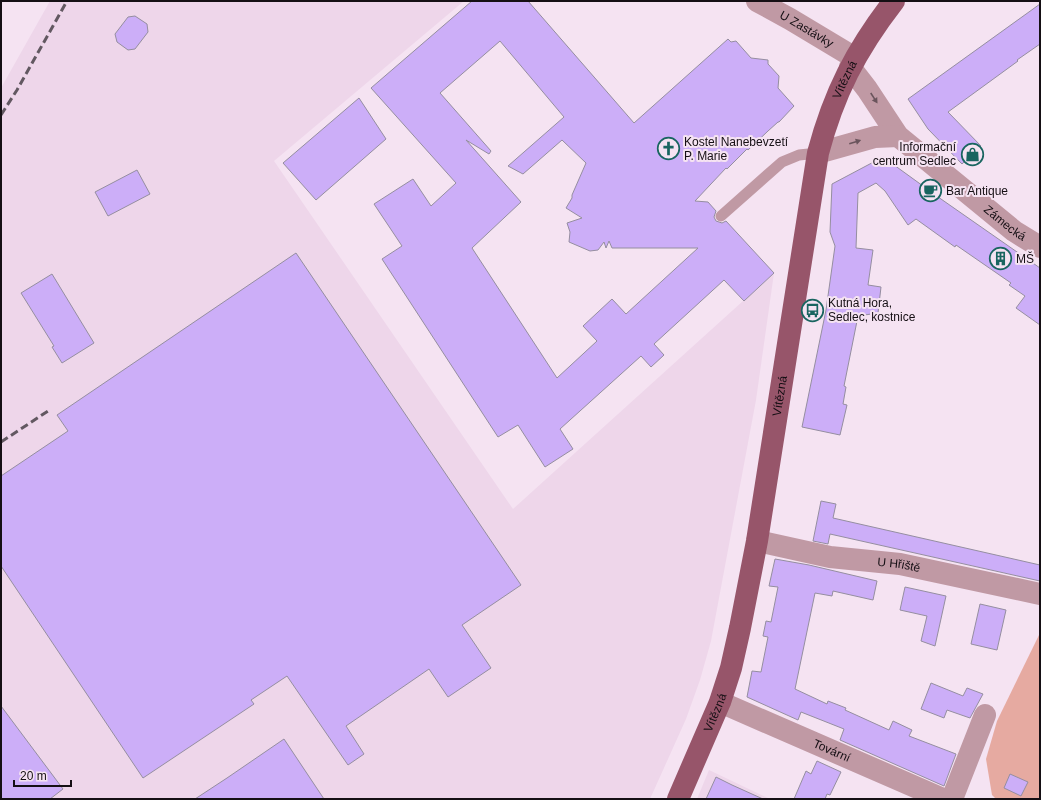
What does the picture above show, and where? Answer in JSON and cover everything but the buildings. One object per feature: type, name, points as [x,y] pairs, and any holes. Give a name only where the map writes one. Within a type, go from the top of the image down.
[{"type":"main road","name":"Vítězná","points":[[678,799],[720,702],[731,668],[757,541],[818,153],[831,110],[853,63],[868,38],[894,1]]},
{"type":"street","name":"U Zastávky","points":[[757,1],[790,19],[853,63]]},
{"type":"street","name":"Zámecká","points":[[853,63],[867,89],[898,136],[1014,231],[1040,247]]},
{"type":"street","points":[[818,153],[875,137],[898,136]]},
{"type":"street","name":"U Hřiště","points":[[757,541],[830,557],[900,564],[1040,594]]},
{"type":"street","name":"Tovární","points":[[720,702],[943,799]]},
{"type":"street","points":[[952,799],[985,715]]},
{"type":"lane","points":[[721,216],[782,162],[799,155],[818,153]]},
{"type":"shaded area","points":[[50,1],[464,1],[274,161],[513,509],[774,273],[756,400],[711,641],[700,680],[686,719],[650,799],[1,799],[1,88]]},
{"type":"shaded area","points":[[1040,633],[1040,799],[996,799],[992,795],[986,759],[997,721]]},
{"type":"shaded area","points":[[709,770],[770,799],[697,799]]},
{"type":"railway","points":[[1,115],[17,90],[67,1]]},
{"type":"railway","points":[[1,442],[48,411]]},
{"type":"place","name":"Kostel Nanebevzetí P. Marie","points":[[669,149]]},
{"type":"place","name":"Informační centrum Sedlec","points":[[972,154]]},
{"type":"place","name":"Bar Antique","points":[[930,191]]},
{"type":"place","name":"MŠ","points":[[1001,259]]},
{"type":"place","name":"Kutná Hora, Sedlec, kostnice","points":[[813,310]]}]
